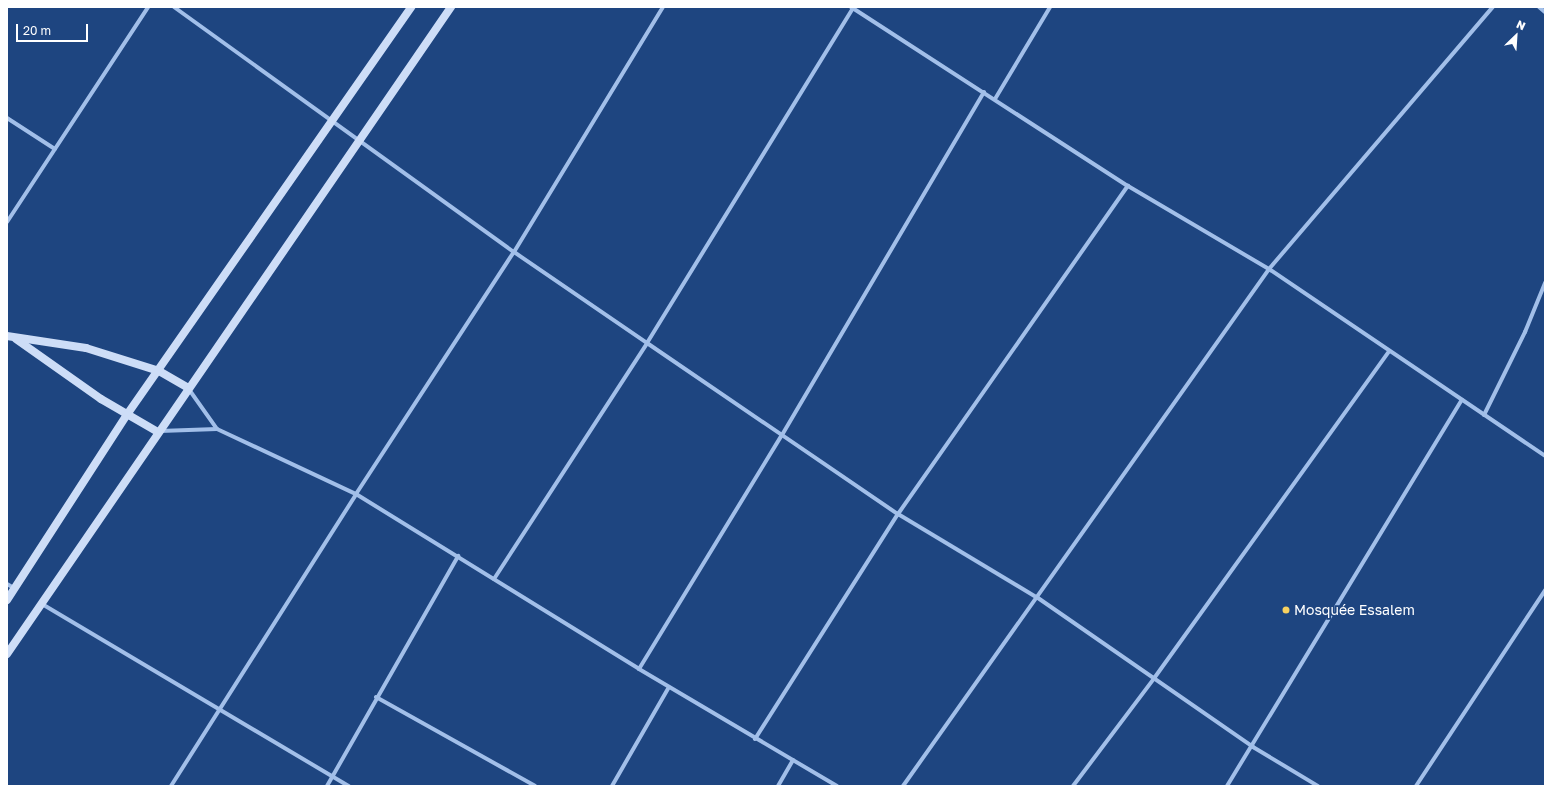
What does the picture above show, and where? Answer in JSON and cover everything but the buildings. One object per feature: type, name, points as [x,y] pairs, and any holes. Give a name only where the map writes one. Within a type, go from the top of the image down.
[{"type":"main road","points":[[7,600],[11,586],[126,416],[411,7]]},
{"type":"main road","points":[[7,654],[188,388],[451,7]]},
{"type":"main road","points":[[10,336],[86,348],[159,370],[188,388]]},
{"type":"main road","points":[[10,336],[126,416],[158,432]]},
{"type":"street","points":[[7,222],[148,7]]},
{"type":"street","points":[[174,7],[514,252],[898,514],[1038,598],[1155,677],[1253,747],[1318,786]]},
{"type":"street","points":[[171,786],[356,494],[514,252],[663,7]]},
{"type":"street","points":[[494,579],[647,343],[853,7],[1128,186],[1269,269],[1545,456]]},
{"type":"street","points":[[995,99],[1050,7]]},
{"type":"street","points":[[904,786],[1269,269],[1492,7]]},
{"type":"street","points":[[1539,7],[1545,12]]},
{"type":"street","points":[[639,669],[782,435],[984,92]]},
{"type":"street","points":[[7,118],[55,149]]},
{"type":"street","points":[[755,739],[898,514],[1128,186]]},
{"type":"street","points":[[1484,415],[1525,332],[1545,283]]},
{"type":"street","points":[[1073,786],[1155,677],[1389,351]]},
{"type":"street","points":[[188,388],[217,429]]},
{"type":"street","points":[[1227,786],[1253,747],[1462,400]]},
{"type":"street","points":[[158,432],[217,429],[356,494],[639,669],[755,739],[838,786]]},
{"type":"street","points":[[327,786],[376,697],[458,556]]},
{"type":"street","points":[[1416,786],[1545,590]]},
{"type":"street","points":[[41,604],[349,786]]},
{"type":"street","points":[[612,786],[669,687]]},
{"type":"street","points":[[376,697],[535,786]]},
{"type":"street","points":[[778,786],[793,760]]},
{"type":"place","name":"Mosquée Essalem","points":[[1286,610]]}]
